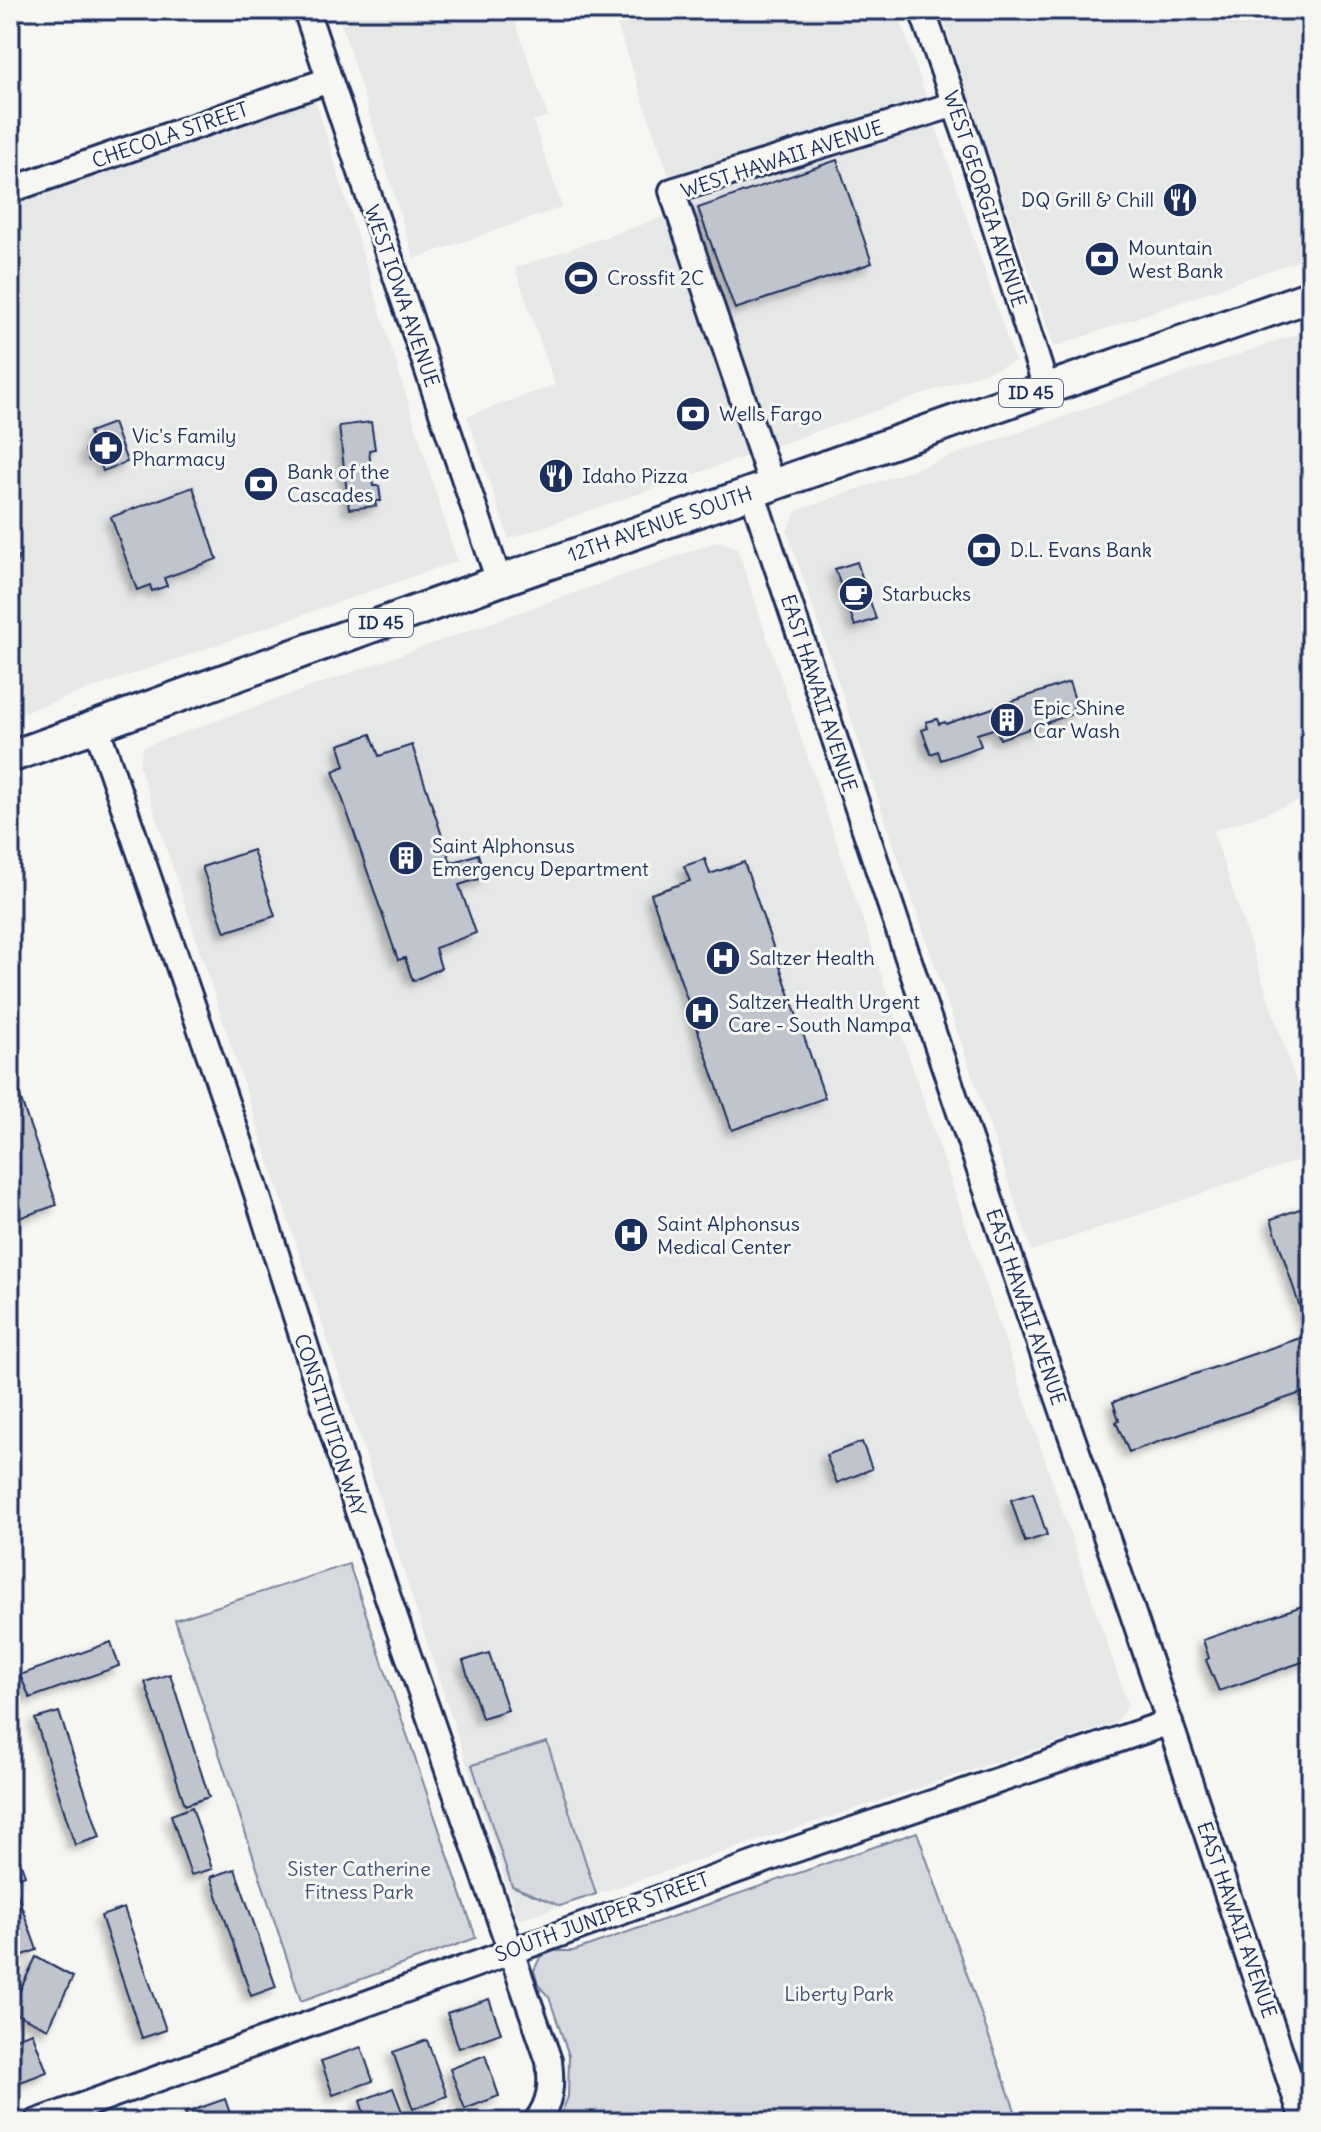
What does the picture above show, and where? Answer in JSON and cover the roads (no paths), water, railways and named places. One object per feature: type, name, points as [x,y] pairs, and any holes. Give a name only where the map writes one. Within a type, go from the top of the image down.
[{"type":"main road","name":"12TH AVENUE SOUTH","points":[[10,757],[499,581],[1311,296]]},
{"type":"street","name":"WEST IOWA AVENUE","points":[[306,10],[499,581]]},
{"type":"street","name":"WEST GEORGIA AVENUE","points":[[922,10],[956,104],[1046,388]]},
{"type":"street","name":"CHECOLA STREET","points":[[10,190],[329,80]]},
{"type":"street","name":"WEST HAWAII AVENUE","points":[[762,488],[672,191],[956,104]]},
{"type":"street","name":"EAST HAWAII AVENUE","points":[[762,488],[998,1226],[1170,1722],[1304,2122]]},
{"type":"street","name":"CONSTITUTION WAY","points":[[96,726],[249,1169],[358,1511],[549,2061],[552,2087],[536,2122]]},
{"type":"street","name":"SOUTH JUNIPER STREET","points":[[37,2122],[770,1858],[1170,1722]]},
{"type":"place","name":"DQ Grill & Chill","points":[[1180,200]]},
{"type":"place","name":"Mountain West Bank","points":[[1102,259]]},
{"type":"place","name":"Crossfit 2C","points":[[581,278]]},
{"type":"place","name":"Wells Fargo","points":[[693,414]]},
{"type":"place","name":"Vic's Family Pharmacy","points":[[106,448]]},
{"type":"place","name":"Idaho Pizza","points":[[556,476]]},
{"type":"place","name":"Bank of the Cascades","points":[[261,484]]},
{"type":"place","name":"D.L. Evans Bank","points":[[984,550]]},
{"type":"place","name":"Starbucks","points":[[856,594]]},
{"type":"place","name":"Epic Shine Car Wash","points":[[1007,720]]},
{"type":"place","name":"Saint Alphonsus Emergency Department","points":[[406,858]]},
{"type":"place","name":"Saltzer Health","points":[[723,958]]},
{"type":"place","name":"Saltzer Health Urgent Care - South Nampa","points":[[702,1013]]},
{"type":"place","name":"Saint Alphonsus Medical Center","points":[[631,1235]]},
{"type":"park label","name":"Sister Catherine Fitness Park","points":[[359,1880]]},
{"type":"park label","name":"Liberty Park","points":[[839,1994]]}]
